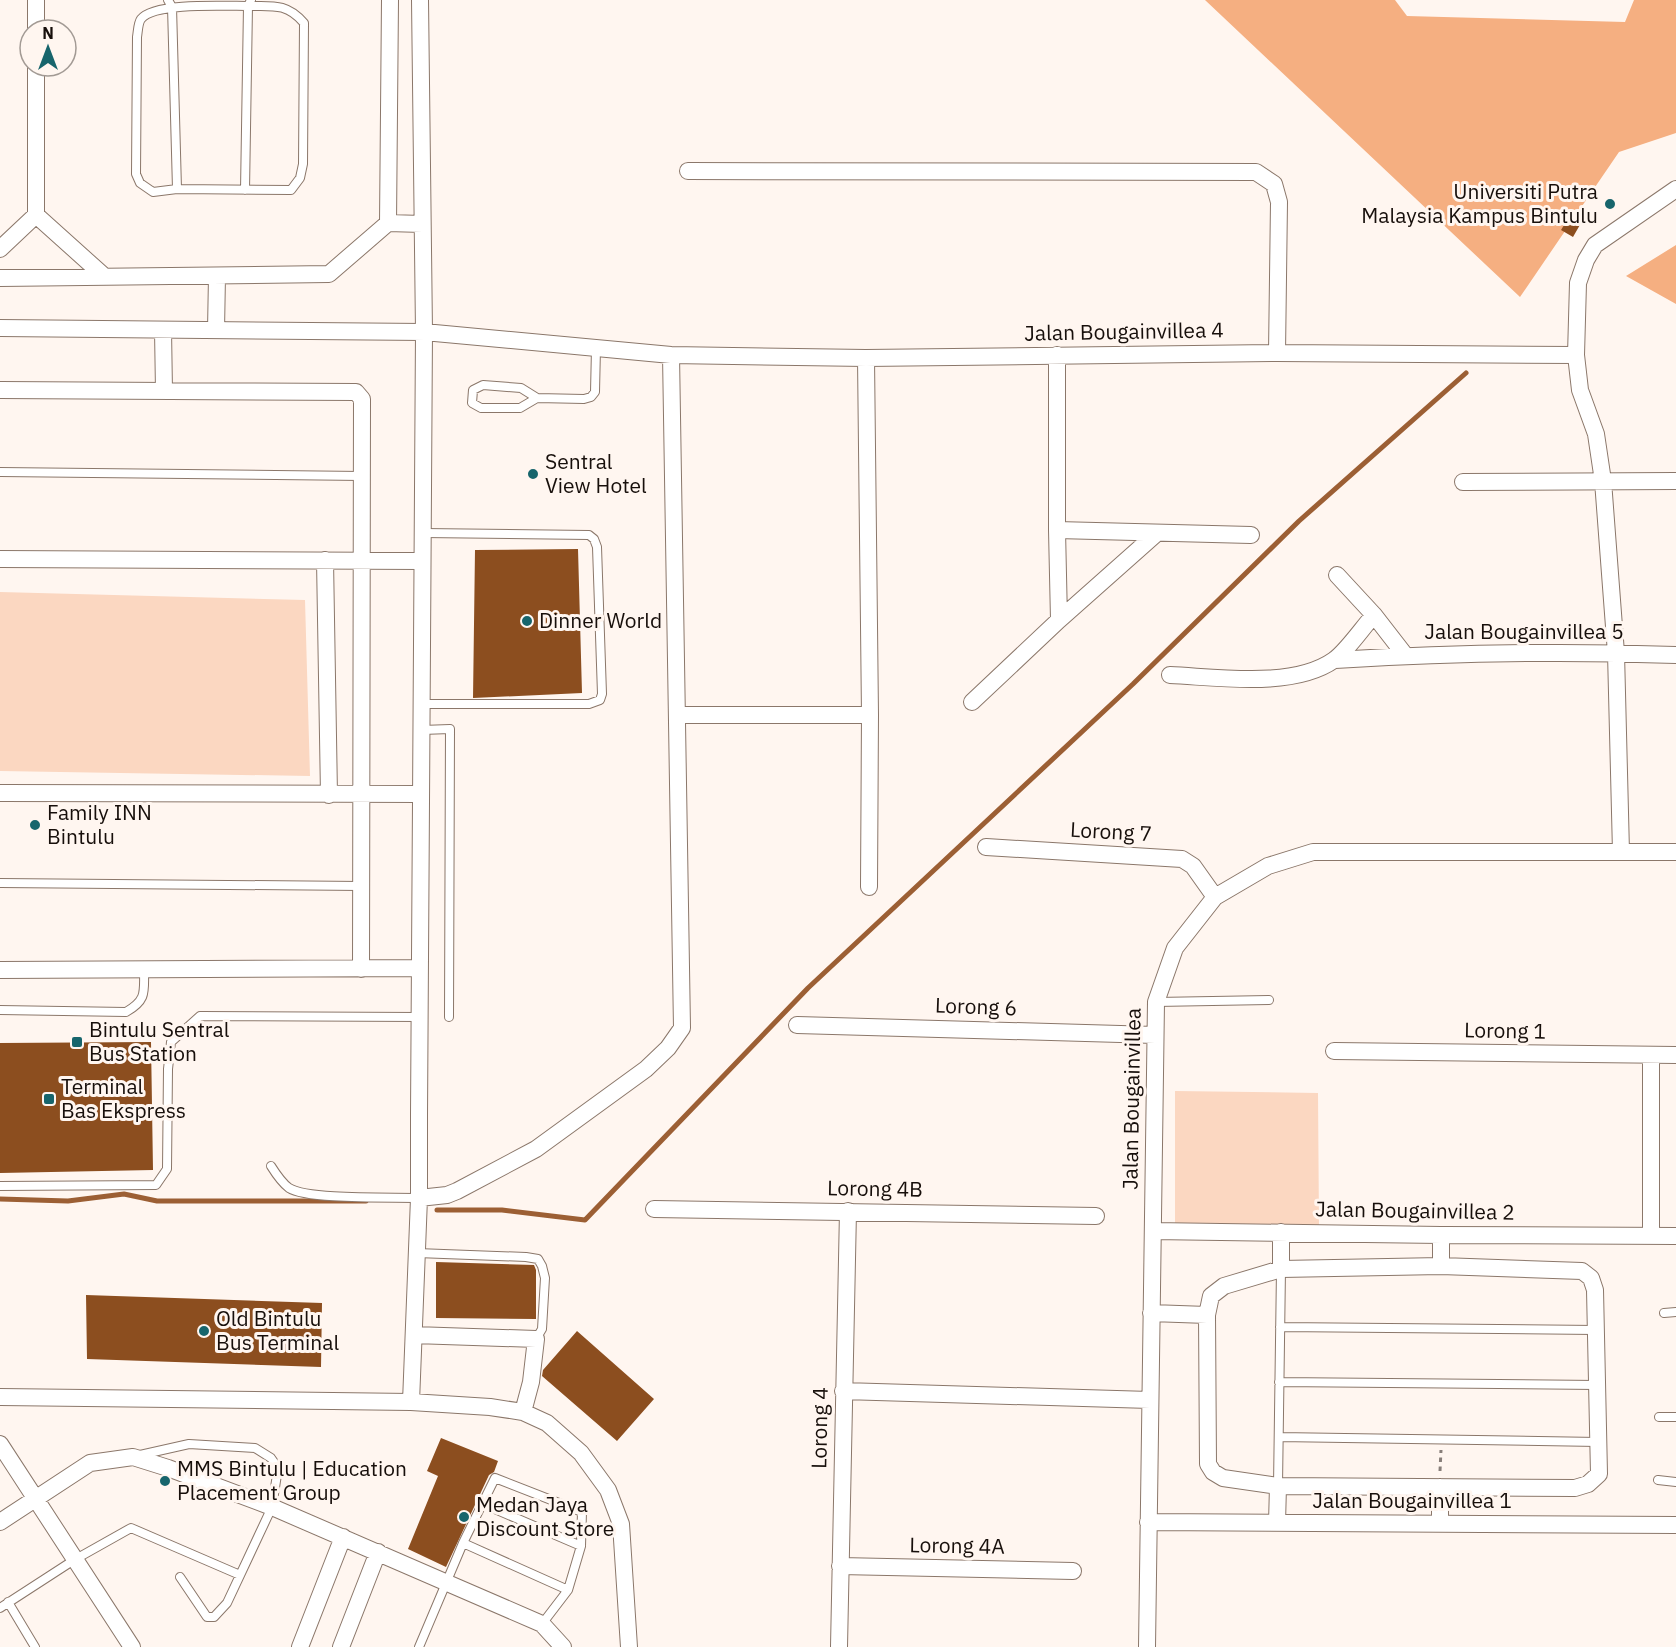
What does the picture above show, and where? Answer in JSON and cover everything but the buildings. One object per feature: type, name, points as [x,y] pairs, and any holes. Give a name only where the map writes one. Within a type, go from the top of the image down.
[{"type":"street","points":[[36,0],[36,18]]},
{"type":"street","points":[[388,223],[390,0]]},
{"type":"street","points":[[411,1402],[419,1198],[424,332],[420,0]]},
{"type":"street","points":[[0,249],[36,215],[36,78]]},
{"type":"street","points":[[688,171],[1256,172],[1274,184],[1279,202],[1277,353]]},
{"type":"street","points":[[1621,852],[1616,653],[1604,481],[1596,434],[1580,390],[1576,355],[1578,282],[1595,245],[1676,189]]},
{"type":"street","points":[[36,215],[105,277]]},
{"type":"street","points":[[0,278],[329,274],[388,223],[422,224]]},
{"type":"street","points":[[216,330],[217,276]]},
{"type":"street","name":"Jalan Bougainvillea 4","points":[[0,328],[424,332],[671,355],[866,358],[1277,353],[1576,355]]},
{"type":"street","points":[[163,330],[164,391]]},
{"type":"street","points":[[419,1198],[447,1195],[458,1191],[536,1149],[646,1069],[668,1048],[681,1028],[671,355]]},
{"type":"street","points":[[1057,355],[1056,531],[1059,620]]},
{"type":"street","points":[[866,358],[870,715],[869,887]]},
{"type":"street","points":[[0,390],[356,392],[362,399],[361,969]]},
{"type":"street","points":[[1463,482],[1676,481]]},
{"type":"street","points":[[1056,531],[1251,535]]},
{"type":"street","points":[[972,702],[1156,533]]},
{"type":"street","points":[[0,559],[422,561]]},
{"type":"street","points":[[325,560],[329,795]]},
{"type":"street","name":"Jalan Bougainvillea 5","points":[[1337,574],[1374,615],[1405,655],[1616,653],[1676,655]]},
{"type":"street","points":[[1335,660],[1374,615]]},
{"type":"street","points":[[1170,675],[1289,677],[1313,671],[1335,660],[1405,655]]},
{"type":"street","points":[[677,715],[870,715]]},
{"type":"street","points":[[0,793],[421,794]]},
{"type":"street","name":"Lorong 7","points":[[986,847],[1182,859],[1193,866],[1215,897]]},
{"type":"street","name":"Jalan Bougainvillea","points":[[1147,1647],[1156,1002],[1175,948],[1215,897],[1268,866],[1313,852],[1676,852]]},
{"type":"street","points":[[0,970],[420,968]]},
{"type":"street","name":"Lorong 6","points":[[797,1024],[1155,1035]]},
{"type":"street","name":"Lorong 1","points":[[1334,1051],[1676,1055]]},
{"type":"street","points":[[1651,1055],[1651,1235]]},
{"type":"street","name":"Lorong 4B","points":[[654,1209],[1096,1216]]},
{"type":"street","name":"Lorong 4","points":[[839,1647],[848,1211]]},
{"type":"street","name":"Jalan Bougainvillea 2","points":[[1153,1231],[1676,1236]]},
{"type":"street","points":[[1281,1232],[1281,1269]]},
{"type":"street","points":[[1441,1235],[1441,1266]]},
{"type":"street","points":[[1441,1266],[1582,1271],[1591,1278],[1595,1290],[1599,1474],[1588,1484],[1575,1488],[1278,1486],[1223,1478],[1213,1472],[1208,1464],[1207,1315],[1211,1296],[1224,1286],[1281,1269],[1441,1266]]},
{"type":"street","points":[[1151,1313],[1207,1315]]},
{"type":"street","points":[[414,1335],[536,1339],[531,1382],[523,1412]]},
{"type":"street","points":[[843,1391],[1150,1400]]},
{"type":"street","points":[[0,1397],[411,1402],[490,1407],[523,1412],[547,1423],[581,1452],[608,1490],[621,1524],[628,1647]]},
{"type":"street","points":[[0,1444],[132,1647]]},
{"type":"street","points":[[0,1522],[90,1463],[133,1457],[272,1507],[445,1581],[542,1624],[562,1647]]},
{"type":"street","points":[[1278,1486],[1278,1523]]},
{"type":"street","points":[[1440,1487],[1440,1524]]},
{"type":"street","name":"Jalan Bougainvillea 1","points":[[1148,1522],[1676,1525]]},
{"type":"street","points":[[300,1647],[343,1537]]},
{"type":"street","points":[[341,1647],[378,1552]]},
{"type":"street","name":"Lorong 4A","points":[[840,1566],[1073,1571]]},
{"type":"lane","points":[[245,190],[250,3]]},
{"type":"lane","points":[[250,3],[283,7],[296,13],[304,23],[303,164],[300,178],[291,190],[177,189],[153,192],[140,183],[136,174],[137,37],[140,20],[149,11],[170,4],[250,3]]},
{"type":"lane","points":[[170,4],[177,189]]},
{"type":"lane","points":[[537,398],[520,408],[481,408],[472,403],[473,390],[483,385],[521,388],[537,398],[584,399],[591,397],[595,392],[596,348]]},
{"type":"lane","points":[[0,472],[362,476]]},
{"type":"lane","points":[[422,704],[588,704],[600,700],[602,694],[597,547],[594,539],[589,535],[423,533]]},
{"type":"lane","points":[[422,730],[450,729],[449,1017]]},
{"type":"lane","points":[[0,883],[361,886]]},
{"type":"lane","points":[[0,1010],[126,1012],[139,1004],[144,995],[144,970]]},
{"type":"lane","points":[[1156,1002],[1269,1000]]},
{"type":"lane","points":[[0,1186],[156,1185],[167,1169],[168,1069],[171,1041],[200,1016],[420,1017]]},
{"type":"lane","points":[[271,1166],[290,1188],[309,1195],[419,1198]]},
{"type":"lane","points":[[417,1253],[538,1259],[544,1278],[542,1329],[536,1339]]},
{"type":"lane","points":[[1278,1486],[1281,1269]]},
{"type":"lane","points":[[1664,1313],[1676,1312]]},
{"type":"lane","points":[[1280,1327],[1596,1330]]},
{"type":"lane","points":[[1280,1382],[1597,1385]]},
{"type":"lane","points":[[1659,1417],[1676,1417]]},
{"type":"lane","points":[[1279,1437],[1598,1443]]},
{"type":"lane","points":[[133,1457],[189,1444],[255,1448],[271,1458],[278,1468],[272,1507],[227,1603],[214,1617],[210,1619],[207,1617],[180,1576]]},
{"type":"lane","points":[[419,1647],[445,1581],[483,1504],[492,1480],[495,1478],[581,1511],[581,1546],[567,1590],[542,1624]]},
{"type":"lane","points":[[1658,1480],[1676,1482]]},
{"type":"lane","points":[[483,1504],[581,1546]]},
{"type":"lane","points":[[0,1608],[74,1560],[131,1528],[240,1575]]},
{"type":"lane","points":[[463,1542],[567,1590]]},
{"type":"lane","points":[[9,1602],[35,1647]]},
{"type":"path","points":[[1440,1487],[1441,1440]]},
{"type":"shaded area","points":[[1205,0],[1395,0],[1407,16],[1625,22],[1634,0],[1676,0],[1676,133],[1619,152],[1520,297]]},
{"type":"shaded area","points":[[1676,245],[1676,304],[1626,276]]},
{"type":"shaded area","points":[[0,592],[305,600],[310,776],[0,771]]},
{"type":"shaded area","points":[[1175,1091],[1318,1093],[1319,1227],[1175,1225]]},
{"type":"waterway","points":[[437,1210],[502,1210],[585,1220],[808,988],[1133,684],[1299,521],[1466,373]]},
{"type":"waterway","points":[[0,1199],[68,1201],[124,1194],[157,1201],[366,1201]]},
{"type":"place","name":"Universiti Putra Malaysia Kampus Bintulu","points":[[1610,204]]},
{"type":"place","name":"Sentral View Hotel","points":[[533,474]]},
{"type":"place","name":"Dinner World","points":[[527,621]]},
{"type":"place","name":"Family INN Bintulu","points":[[35,825]]},
{"type":"place","name":"Bintulu Sentral Bus Station","points":[[77,1042]]},
{"type":"place","name":"Terminal Bas Ekspress","points":[[49,1099]]},
{"type":"place","name":"Old Bintulu Bus Terminal","points":[[204,1331]]},
{"type":"place","name":"MMS Bintulu | Education Placement Group","points":[[165,1481]]},
{"type":"place","name":"Medan Jaya Discount Store","points":[[464,1517]]}]
